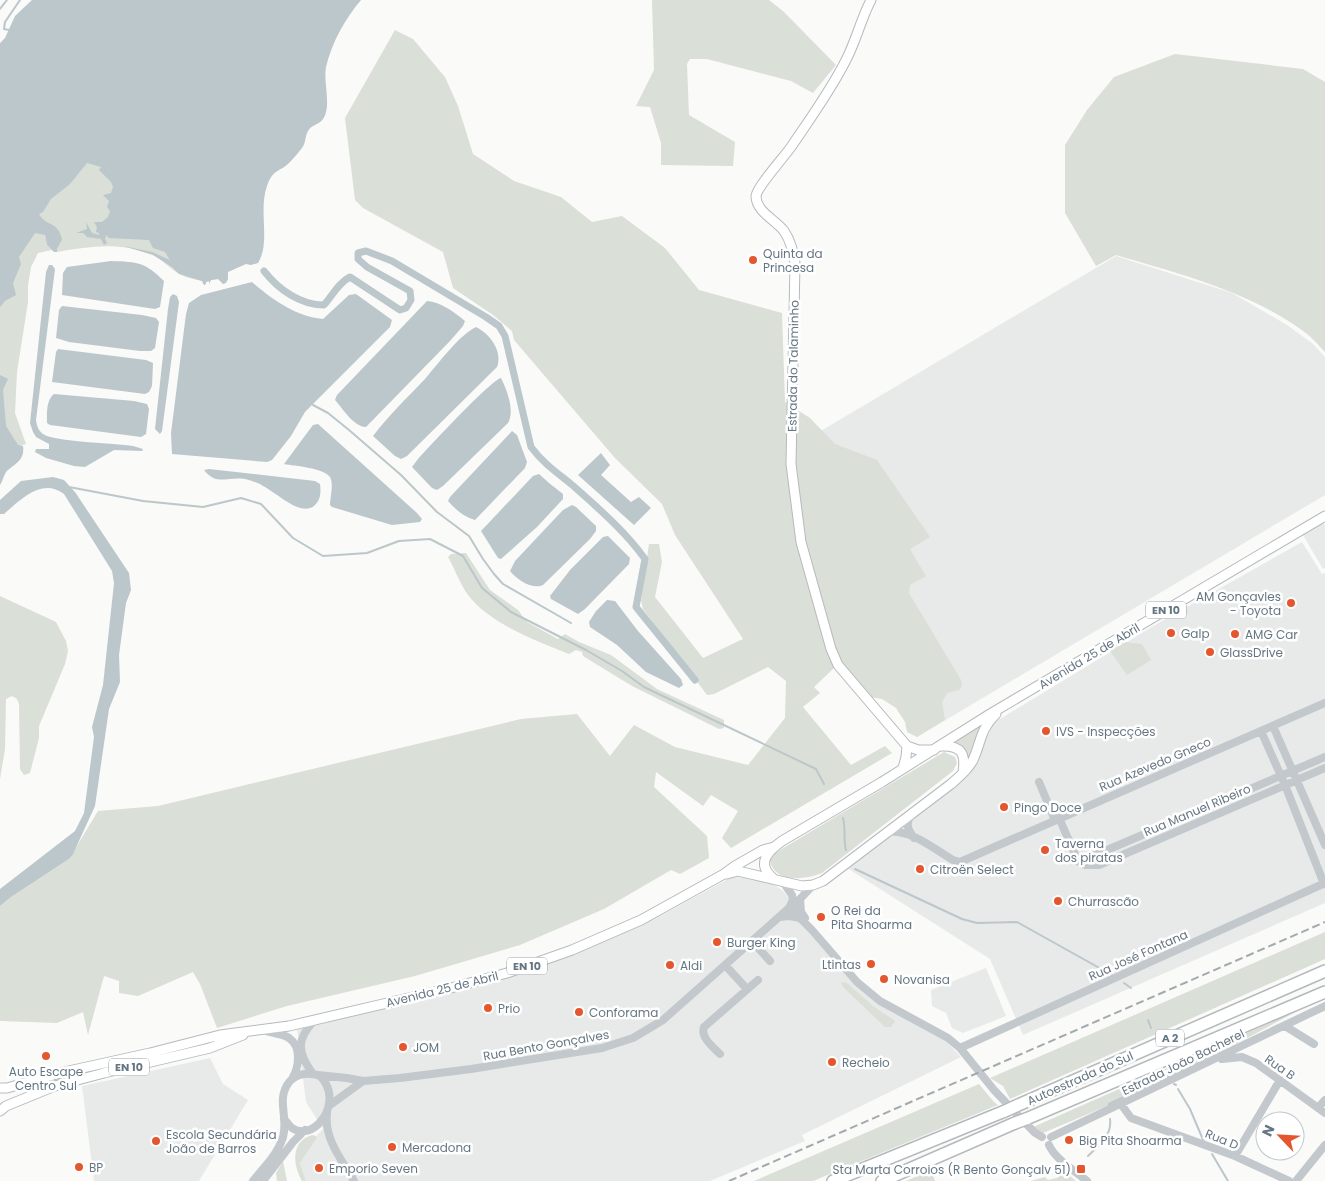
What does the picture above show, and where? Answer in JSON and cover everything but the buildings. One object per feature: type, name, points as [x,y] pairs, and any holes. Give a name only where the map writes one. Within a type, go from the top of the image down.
[{"type":"highway","name":"Autoestrada do Sul","points":[[833,1181],[1016,1106],[1325,971]]},
{"type":"highway","name":"Autoestrada do Sul","points":[[882,1181],[1325,992]]},
{"type":"main road","name":"Estrada do Talaminho","points":[[871,0],[847,59],[787,152],[759,188],[756,198],[760,207],[783,229],[795,263],[791,464],[801,542],[825,630],[838,665],[906,746]]},
{"type":"main road","name":"Avenida 25 de Abril","points":[[0,1088],[7,1088],[64,1072],[220,1035],[289,1026],[456,987],[548,959],[641,920],[763,850],[774,847],[1008,704],[1325,516]]},
{"type":"main road","name":"Avenida 25 de Abril","points":[[724,874],[738,871],[802,886],[823,881],[963,773],[973,759],[984,729],[992,718],[1008,704]]},
{"type":"main road","points":[[903,768],[906,746],[920,750],[949,745],[961,751],[965,762],[963,773]]},
{"type":"main road","points":[[774,847],[766,855],[764,862],[767,873],[774,879]]},
{"type":"main road","name":"Avenida 25 de Abril","points":[[0,1111],[6,1106],[55,1086],[210,1048],[260,1029]]},
{"type":"street","name":"Rua Azevedo Gneco","points":[[887,832],[898,832],[914,838],[960,862],[1325,703]]},
{"type":"street","points":[[1273,726],[1325,844]]},
{"type":"street","points":[[1261,731],[1282,776],[1325,883]]},
{"type":"street","points":[[1039,782],[1078,861],[1325,757]]},
{"type":"street","name":"Rua Manuel Ribeiro","points":[[1078,861],[1085,865],[1099,865],[1325,768]]},
{"type":"street","points":[[911,814],[908,819],[908,826],[914,838]]},
{"type":"street","points":[[784,882],[792,895],[800,918],[857,982],[880,1001],[948,1038],[960,1048]]},
{"type":"street","name":"Rua José Fontana","points":[[960,1048],[1325,883]]},
{"type":"street","points":[[812,885],[800,899],[801,912],[812,930]]},
{"type":"street","name":"Rua Bento Gonçalves","points":[[316,1074],[363,1081],[480,1067],[616,1044],[647,1031],[663,1020],[789,908],[793,900]]},
{"type":"street","points":[[779,917],[790,916],[800,918]]},
{"type":"street","points":[[752,941],[770,961]]},
{"type":"street","points":[[725,965],[747,989]]},
{"type":"street","points":[[720,1054],[704,1036],[703,1030],[707,1024],[758,980]]},
{"type":"street","name":"Estrada João Bacherel","points":[[960,1048],[994,1090],[1034,1132],[1042,1137],[1046,1135],[1050,1141],[1122,1104],[1324,1009]]},
{"type":"street","points":[[315,1020],[306,1029],[301,1042],[302,1055],[306,1064],[328,1086],[331,1095],[326,1127],[329,1137],[354,1181]]},
{"type":"street","points":[[1285,1026],[1314,1044]]},
{"type":"street","points":[[253,1181],[278,1150],[283,1137],[282,1098],[284,1091],[295,1074],[298,1062],[298,1054],[294,1043],[289,1038],[260,1029]]},
{"type":"street","name":"Rua B","points":[[1215,1060],[1242,1057],[1256,1063],[1325,1113]]},
{"type":"street","points":[[290,1082],[298,1076],[316,1074]]},
{"type":"street","points":[[1235,1156],[1280,1080]]},
{"type":"street","name":"Rua Bento Gonçalves","points":[[329,1107],[363,1081]]},
{"type":"street","points":[[1318,1108],[1325,1100]]},
{"type":"street","name":"Rua D","points":[[1122,1104],[1131,1118],[1235,1156],[1284,1180]]},
{"type":"street","points":[[263,1181],[293,1142],[325,1117],[329,1107]]},
{"type":"street","points":[[284,1119],[292,1128],[321,1131],[329,1137]]},
{"type":"street","points":[[1050,1141],[1051,1149],[1087,1181]]},
{"type":"street","points":[[1296,1181],[1325,1145]]},
{"type":"shaded area","points":[[32,0],[361,0],[340,31],[326,67],[326,114],[320,122],[309,129],[302,148],[289,163],[274,174],[267,186],[264,206],[264,246],[258,263],[246,264],[228,272],[226,283],[223,284],[218,279],[211,280],[209,284],[209,281],[206,282],[204,285],[202,281],[179,274],[172,267],[153,255],[123,246],[152,252],[170,260],[165,252],[153,248],[149,240],[109,238],[106,235],[107,243],[104,245],[101,239],[87,237],[83,233],[76,233],[87,229],[86,222],[92,233],[99,235],[96,232],[97,227],[94,222],[102,222],[108,217],[110,211],[107,207],[109,201],[103,195],[111,193],[113,187],[111,182],[99,170],[101,167],[87,163],[70,184],[51,199],[43,212],[39,214],[45,221],[55,227],[60,234],[62,240],[57,252],[54,252],[47,245],[45,235],[35,233],[19,257],[21,264],[13,283],[16,295],[5,301],[0,307],[0,43],[5,38],[15,16]]},
{"type":"shaded area","points":[[652,0],[769,0],[783,11],[836,65],[813,93],[791,81],[707,59],[690,59],[687,64],[689,115],[735,142],[733,166],[661,165],[661,143],[650,107],[636,106],[654,70]]},
{"type":"shaded area","points":[[395,30],[413,39],[445,77],[458,106],[473,154],[514,181],[561,197],[592,222],[622,216],[665,248],[699,290],[782,313],[785,402],[810,418],[835,444],[877,460],[930,537],[910,549],[926,576],[910,585],[909,593],[961,680],[962,686],[959,690],[947,693],[942,702],[945,720],[917,737],[907,732],[905,722],[896,708],[882,699],[870,697],[842,665],[834,668],[814,687],[820,693],[803,707],[851,765],[885,746],[892,753],[731,848],[722,838],[738,811],[711,795],[703,806],[656,772],[654,787],[707,836],[709,858],[680,874],[671,870],[604,909],[520,945],[415,976],[287,1006],[217,1028],[200,984],[193,972],[138,996],[119,993],[119,981],[104,976],[88,1035],[83,1012],[57,1023],[0,1021],[0,906],[69,859],[98,811],[158,806],[521,719],[577,714],[610,756],[634,725],[675,747],[748,765],[785,718],[786,681],[768,667],[714,694],[707,695],[643,609],[641,601],[649,544],[659,544],[662,562],[655,597],[703,658],[743,639],[675,535],[662,504],[615,458],[514,340],[512,331],[493,315],[453,288],[443,252],[363,208],[355,200],[345,118]]},
{"type":"shaded area","points":[[1175,54],[1303,69],[1325,82],[1325,352],[1306,333],[1282,317],[1237,294],[1116,255],[1096,266],[1065,213],[1065,145],[1087,110],[1114,77]]},
{"type":"shaded area","points":[[57,111],[218,279],[211,280],[209,284],[209,281],[206,282],[204,285],[202,281],[177,272],[152,254],[140,250],[105,246],[57,252],[62,240],[28,219]]},
{"type":"shaded area","points":[[0,194],[45,235],[47,245],[52,250],[38,253],[31,267],[28,286],[28,302],[17,372],[15,413],[26,444],[0,452]]},
{"type":"shaded area","points":[[1116,256],[1232,293],[1287,325],[1312,343],[1325,357],[1325,495],[917,737],[814,435]]},
{"type":"shaded area","points":[[111,261],[140,264],[152,270],[164,281],[160,307],[155,309],[62,295],[63,273],[67,267]]},
{"type":"shaded area","points":[[49,265],[52,265],[55,269],[36,420],[38,428],[49,437],[72,441],[133,446],[143,449],[142,451],[114,450],[85,467],[46,458],[35,452],[36,449],[49,449],[49,444],[36,437],[30,423],[46,272]]},
{"type":"shaded area","points":[[252,282],[268,295],[294,311],[323,319],[349,295],[356,294],[392,320],[390,327],[305,412],[291,436],[272,460],[267,462],[172,454],[171,433],[189,303],[201,295]]},
{"type":"shaded area","points":[[173,294],[177,296],[179,302],[162,431],[160,434],[155,429],[168,309],[170,297]]},
{"type":"shaded area","points":[[427,301],[442,305],[452,311],[465,321],[463,326],[366,427],[357,424],[335,400],[337,395]]},
{"type":"shaded area","points":[[62,306],[156,318],[159,322],[155,348],[151,351],[140,351],[69,342],[56,338],[59,310]]},
{"type":"shaded area","points":[[476,327],[486,334],[497,349],[497,367],[407,456],[401,459],[395,456],[373,436],[456,343]]},
{"type":"shaded area","points":[[58,349],[146,360],[153,363],[152,386],[149,392],[145,394],[52,382]]},
{"type":"shaded area","points":[[0,375],[8,379],[3,390],[6,426],[18,445],[23,446],[23,455],[7,471],[0,485]]},
{"type":"shaded area","points":[[501,378],[508,394],[511,413],[508,423],[443,486],[437,490],[432,488],[412,467],[473,401]]},
{"type":"shaded area","points":[[54,394],[134,401],[147,404],[149,409],[146,434],[141,437],[50,425],[47,423],[48,407]]},
{"type":"shaded area","points":[[318,424],[417,513],[422,519],[420,522],[392,525],[332,507],[330,505],[331,480],[327,474],[316,469],[284,464],[313,425]]},
{"type":"shaded area","points":[[512,431],[517,435],[527,462],[525,468],[475,520],[467,517],[448,501],[450,497]]},
{"type":"shaded area","points":[[601,453],[610,465],[601,475],[631,502],[639,497],[651,508],[634,525],[578,475]]},
{"type":"shaded area","points":[[204,470],[315,481],[320,484],[320,496],[314,506],[308,509],[302,508],[288,502],[260,484],[249,480],[214,478]]},
{"type":"shaded area","points":[[539,474],[563,494],[563,499],[537,527],[501,559],[498,558],[481,531],[533,476]]},
{"type":"shaded area","points":[[53,477],[64,480],[75,492],[129,573],[131,590],[126,603],[119,655],[120,682],[109,709],[95,806],[73,854],[69,859],[0,906],[0,889],[75,831],[84,813],[94,737],[92,727],[103,685],[114,583],[112,571],[64,494],[56,489],[40,489],[32,492],[4,514],[0,514],[0,500],[21,481]]},
{"type":"shaded area","points":[[572,505],[596,526],[596,531],[543,585],[535,586],[521,581],[510,571],[515,561],[563,510]]},
{"type":"shaded area","points":[[1323,523],[1325,526],[1325,568],[1323,569],[1303,535]]},
{"type":"shaded area","points":[[608,536],[630,558],[629,564],[578,614],[551,599],[550,596],[570,570],[603,537]]},
{"type":"shaded area","points":[[1302,542],[1322,574],[1325,573],[1325,903],[1023,1035],[990,959],[847,868],[968,773],[995,722],[1155,625]]},
{"type":"shaded area","points":[[466,553],[490,590],[518,610],[527,622],[558,639],[565,634],[611,655],[657,689],[724,720],[724,728],[719,729],[632,686],[583,656],[582,652],[576,650],[569,654],[515,630],[489,615],[468,595],[448,557],[451,554]]},
{"type":"shaded area","points":[[0,596],[56,622],[66,641],[68,651],[65,664],[39,726],[39,738],[30,773],[24,775],[20,769],[19,704],[17,699],[12,696],[6,699],[5,749],[0,779]]},
{"type":"shaded area","points":[[607,600],[615,601],[638,631],[681,679],[683,685],[679,688],[646,672],[617,645],[590,627],[589,622],[596,611]]},
{"type":"shaded area","points":[[1125,642],[1142,644],[1151,660],[1127,675],[1110,651]]},
{"type":"shaded area","points":[[984,722],[977,735],[969,760],[962,749],[951,743]]},
{"type":"shaded area","points":[[944,752],[955,757],[957,763],[953,771],[822,873],[792,878],[778,873],[773,868],[770,861],[775,853]]},
{"type":"shaded area","points":[[742,877],[762,881],[776,886],[783,891],[877,1003],[947,1042],[961,1057],[802,1135],[805,1141],[710,1181],[306,1181],[300,1163],[317,1138],[316,1136],[323,1129],[306,1102],[297,1029],[455,991],[549,963],[589,948],[662,915],[730,878]]},
{"type":"shaded area","points":[[1325,932],[1325,959],[1010,1099],[1003,1086],[990,1078]]},
{"type":"shaded area","points":[[986,968],[1006,1016],[963,1033],[952,1028],[946,1013],[932,1006],[931,990]]},
{"type":"shaded area","points":[[841,982],[847,983],[873,1006],[895,1021],[891,1027],[885,1027],[843,987]]},
{"type":"shaded area","points":[[1301,1009],[1225,1050],[1126,1098],[1043,1133],[1033,1127]]},
{"type":"shaded area","name":"Escola Secundária João de Barros","points":[[210,1058],[223,1084],[248,1100],[199,1181],[94,1181],[82,1086]]},
{"type":"shaded area","points":[[979,1084],[998,1105],[813,1181],[754,1181]]},
{"type":"shaded area","points":[[312,1135],[317,1138],[300,1163],[306,1181],[302,1181],[295,1161],[295,1155],[300,1143]]},
{"type":"shaded area","points":[[283,1161],[287,1181],[277,1181],[276,1173]]},
{"type":"shaded area","points":[[931,1170],[935,1181],[906,1181]]},
{"type":"shaded area","points":[[1065,1172],[1076,1181],[1031,1181],[1045,1177],[1048,1180],[1057,1178]]},
{"type":"waterway","points":[[0,9],[7,0]]},
{"type":"waterway","points":[[9,30],[4,29],[5,22],[20,0]]},
{"type":"waterway","points":[[264,271],[283,290],[306,302],[324,305],[339,286],[350,277],[400,310],[406,308],[411,300],[410,291],[367,267],[358,259],[358,253],[366,251],[392,261],[499,326],[505,336],[531,447],[545,463],[610,520],[645,559],[636,607],[695,680]]},
{"type":"waterway","points":[[313,405],[328,413],[349,430],[401,475],[437,512],[469,536],[483,559],[503,584],[571,623]]},
{"type":"waterway","points":[[69,487],[143,501],[203,507],[241,498],[261,504],[293,538],[323,556],[367,553],[399,541],[430,539],[463,556],[482,588],[511,612],[586,650],[622,671],[644,687],[816,769],[824,784]]},
{"type":"waterway","points":[[843,818],[846,850]]},
{"type":"waterway","points":[[855,869],[962,919],[977,923],[1017,922],[1112,975]]},
{"type":"waterway","points":[[1124,983],[1131,988]]},
{"type":"waterway","points":[[1148,1020],[1151,1028]]},
{"type":"waterway","points":[[1109,1107],[1109,1104],[1171,1075],[1170,1073]]},
{"type":"waterway","points":[[1178,1089],[1190,1109],[1204,1142]]},
{"type":"waterway","points":[[1088,1156],[1101,1144],[1107,1135],[1110,1119]]},
{"type":"waterway","points":[[1212,1154],[1228,1181]]},
{"type":"railway","points":[[729,1181],[1325,922]]},
{"type":"place","name":"Quinta da Princesa","points":[[753,260]]},
{"type":"place","name":"AM Gonçavles - Toyota","points":[[1291,603]]},
{"type":"place","name":"Galp","points":[[1171,633]]},
{"type":"place","name":"AMG Car","points":[[1235,634]]},
{"type":"place","name":"GlassDrive","points":[[1210,652]]},
{"type":"place","name":"IVS - Inspecções","points":[[1046,731]]},
{"type":"place","name":"Pingo Doce","points":[[1004,807]]},
{"type":"place","name":"Taverna dos piratas","points":[[1045,850]]},
{"type":"place","name":"Citroën Select","points":[[920,869]]},
{"type":"place","name":"Churrascão","points":[[1058,901]]},
{"type":"place","name":"O Rei da Pita Shoarma","points":[[821,917]]},
{"type":"place","name":"Burger King","points":[[717,942]]},
{"type":"place","name":"Ltintas","points":[[871,964]]},
{"type":"place","name":"Aldi","points":[[670,965]]},
{"type":"place","name":"Novanisa","points":[[884,979]]},
{"type":"place","name":"Prio","points":[[488,1008]]},
{"type":"place","name":"Conforama","points":[[579,1012]]},
{"type":"place","name":"JOM","points":[[403,1047]]},
{"type":"place","name":"Auto Escape Centro Sul","points":[[46,1056]]},
{"type":"place","name":"Recheio","points":[[832,1062]]},
{"type":"place","name":"Big Pita Shoarma","points":[[1069,1140]]},
{"type":"place","name":"Escola Secundária João de Barros","points":[[156,1141]]},
{"type":"place","name":"Mercadona","points":[[392,1147]]},
{"type":"place","name":"BP","points":[[79,1167]]},
{"type":"place","name":"Emporio Seven","points":[[319,1168]]},
{"type":"place","name":"Sta Marta Corroios (R Bento Gonçalv 51)","points":[[1081,1169]]}]
